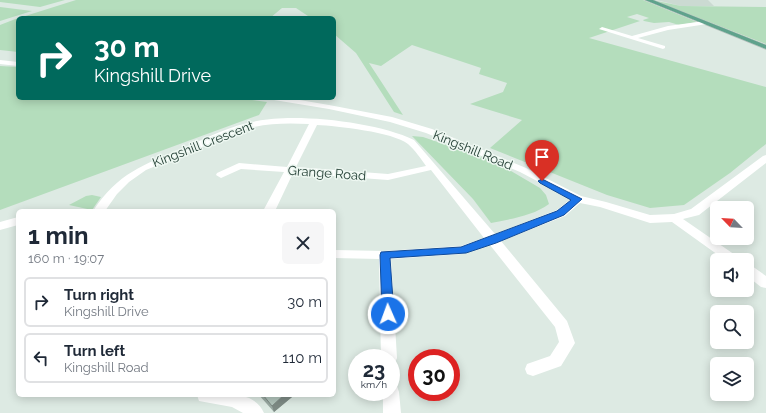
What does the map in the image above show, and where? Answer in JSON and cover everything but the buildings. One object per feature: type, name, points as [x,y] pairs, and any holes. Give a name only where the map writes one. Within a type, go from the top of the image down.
[{"type":"main road","points":[[648,0],[766,47]]},
{"type":"street","points":[[632,38],[668,28],[705,23]]},
{"type":"street","points":[[602,29],[663,47]]},
{"type":"street","points":[[0,62],[16,64]]},
{"type":"street","name":"Kingshill Road","points":[[286,100],[392,120],[429,131],[523,170],[578,199],[602,204],[650,219],[674,218],[695,212],[766,158]]},
{"type":"street","name":"Kingshill Crescent","points":[[100,209],[113,192],[126,180],[143,168],[240,128],[258,123],[281,120],[348,124],[401,137],[411,142],[433,167],[562,325],[567,343],[555,361],[533,369]]},
{"type":"street","points":[[270,209],[314,122]]},
{"type":"street","name":"Grange Road","points":[[221,175],[239,166],[388,177],[433,167]]},
{"type":"street","points":[[336,254],[385,255],[462,250],[561,213],[578,199]]},
{"type":"street","points":[[674,218],[724,253]]},
{"type":"street","points":[[0,226],[16,222]]},
{"type":"street","points":[[385,255],[390,349]]},
{"type":"street","points":[[754,274],[766,283]]},
{"type":"street","points":[[224,397],[233,398],[255,413]]},
{"type":"street","points":[[391,401],[392,413]]},
{"type":"shaded area","points":[[656,0],[708,0],[714,6],[681,6]]},
{"type":"green space","points":[[0,0],[65,0],[40,7],[0,2]]},
{"type":"green space","points":[[76,0],[643,0],[697,22],[679,25],[669,22],[654,23],[644,21],[643,20],[649,18],[637,14],[627,17],[640,21],[589,38],[766,87],[766,144],[730,173],[684,205],[650,208],[607,195],[490,148],[522,120],[470,104],[503,92],[507,83],[479,74],[481,68],[412,45],[381,66],[369,63],[403,115],[394,112],[356,53],[336,36],[336,16],[308,16],[296,8],[282,8],[272,16],[25,16]]},
{"type":"green space","points":[[652,0],[681,6],[766,7],[766,44]]},
{"type":"green space","points":[[0,7],[32,11],[0,21]]},
{"type":"green space","points":[[16,19],[16,52],[0,50],[0,25]]},
{"type":"green space","points":[[0,66],[16,67],[16,100],[252,100],[267,102],[259,115],[0,210]]},
{"type":"green space","points":[[412,136],[423,137],[485,158],[504,167],[540,188],[546,195],[549,204],[529,214],[491,223],[473,199]]},
{"type":"green space","points":[[92,195],[101,197],[93,209],[69,205],[86,196]]},
{"type":"route","points":[[388,314],[385,255],[462,250],[561,213],[578,199],[542,181]]}]
